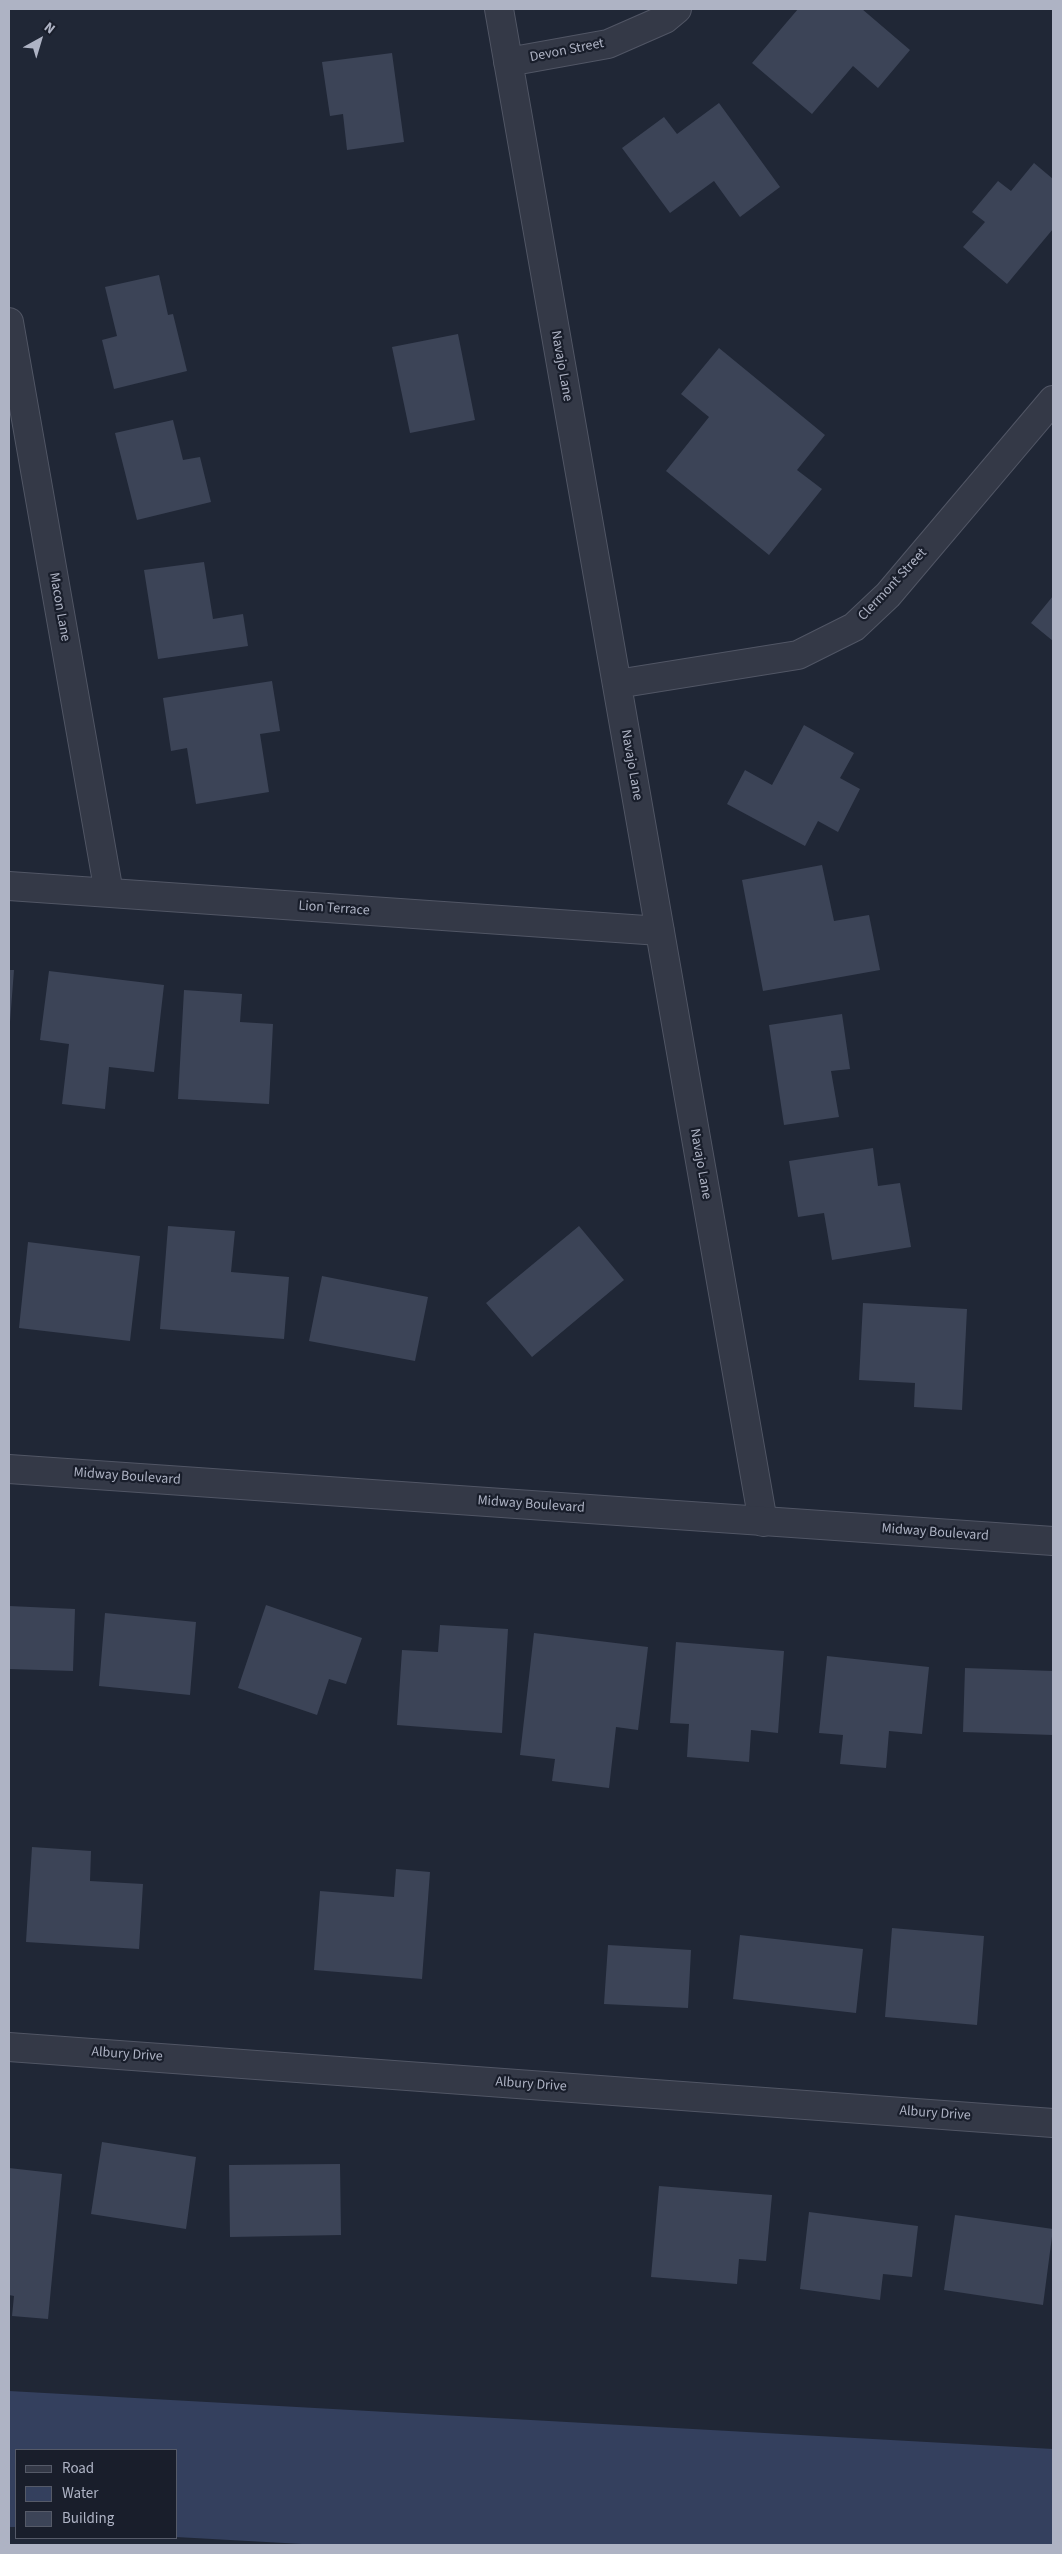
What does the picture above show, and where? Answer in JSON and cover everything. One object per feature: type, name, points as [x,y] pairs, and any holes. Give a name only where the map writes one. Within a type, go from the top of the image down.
[{"type":"street","name":"Navajo Lane","points":[[499,9],[763,1522]]},
{"type":"street","name":"Devon Street","points":[[508,62],[608,44],[665,19],[677,9]]},
{"type":"street","name":"Macon Lane","points":[[9,322],[109,893]]},
{"type":"street","name":"Clermont Street","points":[[617,684],[798,655],[854,627],[888,595],[1053,400]]},
{"type":"street","name":"Lion Terrace","points":[[9,886],[660,931]]},
{"type":"street","name":"Midway Boulevard","points":[[9,1469],[1053,1541]]},
{"type":"street","name":"Albury Drive","points":[[9,2047],[1053,2123]]},
{"type":"water","points":[[9,2391],[1053,2449],[1053,2545],[320,2545],[178,2537],[178,2449],[15,2449],[15,2527],[9,2527]]},
{"type":"building","points":[[798,9],[862,9],[910,50],[878,88],[853,66],[812,114],[752,63]]},
{"type":"building","points":[[392,53],[404,142],[347,150],[343,114],[330,116],[322,62]]},
{"type":"building","points":[[719,103],[780,187],[740,217],[714,181],[670,213],[622,148],[664,117],[677,134]]},
{"type":"building","points":[[1034,163],[1053,179],[1053,229],[1007,284],[963,247],[985,222],[972,212],[998,181],[1011,191]]},
{"type":"building","points":[[159,275],[168,315],[173,314],[187,371],[114,389],[102,340],[117,336],[105,287]]},
{"type":"building","points":[[458,334],[475,420],[410,433],[392,347]]},
{"type":"building","points":[[719,348],[825,435],[797,470],[822,489],[769,555],[666,471],[709,417],[681,394]]},
{"type":"building","points":[[173,420],[183,460],[200,457],[211,502],[137,520],[115,433]]},
{"type":"building","points":[[204,562],[213,619],[243,614],[248,646],[158,659],[144,570]]},
{"type":"building","points":[[1053,596],[1053,641],[1031,623]]},
{"type":"building","points":[[272,681],[280,731],[260,734],[269,792],[196,804],[187,748],[171,751],[163,698]]},
{"type":"building","points":[[804,725],[854,753],[840,778],[860,789],[838,832],[818,821],[805,846],[727,804],[745,770],[772,785]]},
{"type":"building","points":[[822,865],[834,921],[869,915],[880,970],[763,991],[742,880]]},
{"type":"building","points":[[9,970],[14,970],[10,1022],[9,1022]]},
{"type":"building","points":[[49,971],[164,985],[154,1072],[109,1067],[105,1109],[62,1104],[69,1044],[40,1040]]},
{"type":"building","points":[[184,990],[242,994],[240,1022],[273,1024],[269,1104],[178,1099]]},
{"type":"building","points":[[842,1014],[850,1069],[831,1071],[839,1117],[784,1125],[769,1025]]},
{"type":"building","points":[[873,1148],[878,1186],[900,1183],[911,1247],[832,1260],[824,1213],[798,1217],[789,1161]]},
{"type":"building","points":[[168,1226],[235,1231],[231,1272],[289,1277],[284,1339],[160,1329]]},
{"type":"building","points":[[579,1226],[624,1280],[532,1357],[486,1303]]},
{"type":"building","points":[[28,1242],[140,1256],[130,1341],[19,1328]]},
{"type":"building","points":[[322,1276],[428,1297],[415,1361],[309,1341]]},
{"type":"building","points":[[863,1303],[967,1309],[962,1410],[914,1407],[915,1383],[859,1380]]},
{"type":"building","points":[[266,1605],[362,1638],[346,1684],[329,1679],[317,1715],[238,1688]]},
{"type":"building","points":[[9,1606],[75,1609],[73,1671],[9,1669]]},
{"type":"building","points":[[105,1613],[196,1622],[190,1695],[99,1686]]},
{"type":"building","points":[[440,1625],[508,1629],[502,1733],[397,1725],[402,1650],[438,1652]]},
{"type":"building","points":[[534,1633],[648,1647],[638,1730],[616,1727],[609,1788],[552,1781],[555,1759],[520,1755]]},
{"type":"building","points":[[676,1642],[784,1651],[778,1733],[751,1730],[749,1762],[687,1757],[689,1724],[670,1723]]},
{"type":"building","points":[[827,1656],[929,1667],[922,1734],[889,1731],[886,1768],[840,1764],[843,1735],[819,1733]]},
{"type":"building","points":[[965,1668],[1053,1671],[1053,1735],[963,1732]]},
{"type":"building","points":[[32,1847],[91,1851],[90,1881],[143,1884],[139,1949],[26,1942]]},
{"type":"building","points":[[396,1869],[430,1872],[422,1979],[314,1970],[320,1891],[394,1897]]},
{"type":"building","points":[[892,1928],[984,1936],[977,2025],[885,2017]]},
{"type":"building","points":[[740,1935],[863,1949],[856,2013],[733,1999]]},
{"type":"building","points":[[608,1945],[691,1950],[688,2008],[604,2004]]},
{"type":"building","points":[[102,2142],[196,2157],[186,2229],[91,2214]]},
{"type":"building","points":[[340,2164],[341,2235],[230,2237],[229,2165]]},
{"type":"building","points":[[9,2168],[62,2174],[48,2319],[12,2316],[14,2296],[9,2295]]},
{"type":"building","points":[[659,2186],[772,2195],[766,2261],[739,2259],[737,2284],[651,2277]]},
{"type":"building","points":[[809,2212],[918,2226],[912,2277],[883,2274],[880,2300],[800,2289]]},
{"type":"building","points":[[955,2215],[1053,2229],[1043,2305],[944,2290]]}]
